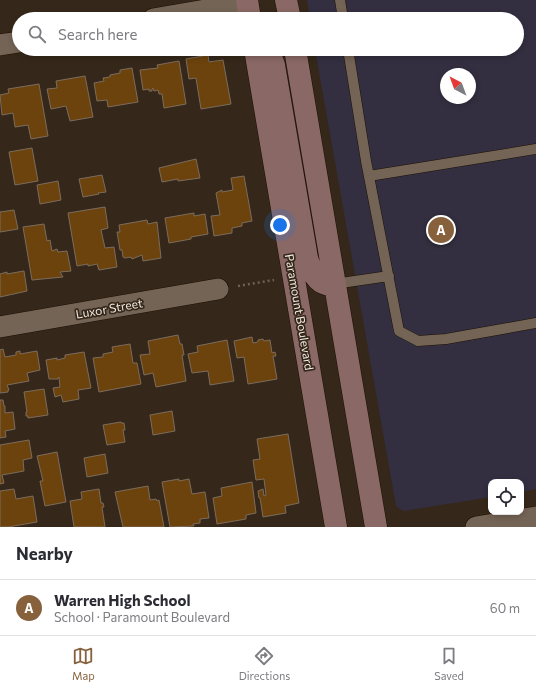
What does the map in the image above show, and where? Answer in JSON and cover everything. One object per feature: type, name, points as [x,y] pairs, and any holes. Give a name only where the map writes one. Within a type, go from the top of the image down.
[{"type":"main road","points":[[286,0],[289,12]]},
{"type":"main road","name":"Paramount Boulevard","points":[[256,56],[336,527]]},
{"type":"main road","points":[[271,56],[274,65],[306,258],[313,275],[317,279],[323,283],[330,285],[334,284]]},
{"type":"main road","points":[[296,56],[376,527]]},
{"type":"street","points":[[208,12],[248,7]]},
{"type":"street","points":[[0,45],[12,43]]},
{"type":"street","name":"Luxor Street","points":[[0,327],[218,289]]},
{"type":"street","points":[[476,527],[512,524],[536,517]]},
{"type":"lane","points":[[340,0],[342,12]]},
{"type":"lane","points":[[349,56],[369,176],[399,331],[418,341],[446,339],[536,322]]},
{"type":"lane","points":[[369,176],[536,149]]},
{"type":"lane","points":[[334,284],[389,276]]},
{"type":"path","points":[[218,289],[294,276]]},
{"type":"shaded area","points":[[307,0],[536,0],[536,489],[524,491],[524,479],[488,479],[488,497],[403,511],[396,506],[316,56],[524,56],[524,12],[309,12]]},
{"type":"building","points":[[208,56],[209,62],[223,60],[231,104],[201,109],[196,78],[189,79],[186,59]]},
{"type":"building","points":[[179,61],[186,104],[164,108],[162,94],[159,94],[158,90],[154,91],[153,88],[152,91],[149,91],[149,89],[143,90],[140,70],[158,68],[157,65]]},
{"type":"building","points":[[132,68],[138,102],[108,107],[107,100],[97,101],[94,83],[104,81],[103,78],[110,77],[110,75],[120,73],[120,70]]},
{"type":"building","points":[[85,76],[93,117],[70,121],[66,106],[51,109],[47,89],[57,88],[56,81]]},
{"type":"building","points":[[39,84],[48,136],[31,139],[28,125],[15,127],[13,113],[2,115],[0,95],[9,93],[8,89]]},
{"type":"building","points":[[32,148],[38,181],[15,185],[9,152]]},
{"type":"building","points":[[196,159],[200,178],[178,181],[178,179],[162,182],[159,168]]},
{"type":"building","points":[[102,175],[106,192],[83,197],[79,179]]},
{"type":"building","points":[[244,176],[252,221],[242,223],[242,226],[232,228],[232,233],[214,236],[211,216],[220,215],[216,193],[222,190],[222,192],[233,190],[231,178]]},
{"type":"building","points":[[58,181],[61,200],[40,204],[37,185]]},
{"type":"building","points":[[105,207],[108,228],[101,230],[105,248],[114,247],[117,267],[99,270],[97,264],[77,266],[68,213]]},
{"type":"building","points":[[14,210],[18,229],[0,232],[0,212]]},
{"type":"building","points":[[194,213],[194,216],[205,214],[208,234],[169,243],[165,218]]},
{"type":"building","points":[[147,220],[148,224],[157,222],[161,258],[143,261],[142,255],[132,259],[131,257],[123,257],[122,250],[120,250],[117,232],[120,232],[119,225]]},
{"type":"building","points":[[44,224],[47,241],[50,240],[52,251],[57,249],[58,252],[67,251],[71,271],[60,272],[63,277],[32,280],[23,227]]},
{"type":"building","points":[[24,271],[27,291],[0,297],[0,274]]},
{"type":"building","points":[[178,335],[180,344],[182,344],[184,355],[182,355],[186,381],[156,387],[153,373],[144,375],[140,355],[150,354],[148,341]]},
{"type":"building","points":[[252,337],[253,343],[263,339],[264,341],[270,340],[272,353],[275,352],[276,356],[273,356],[277,379],[248,384],[244,357],[237,358],[234,341]]},
{"type":"building","points":[[227,340],[234,381],[210,385],[208,371],[192,373],[188,354],[198,352],[197,346]]},
{"type":"building","points":[[130,344],[133,363],[137,363],[141,384],[99,392],[93,358],[103,357],[103,354],[113,352],[112,347]]},
{"type":"building","points":[[3,349],[5,357],[16,355],[16,352],[20,351],[20,354],[37,351],[40,370],[27,373],[29,381],[7,385],[9,390],[8,392],[0,393],[0,350]]},
{"type":"building","points":[[84,352],[91,388],[78,390],[79,399],[63,402],[61,395],[55,397],[53,388],[60,387],[59,377],[58,379],[49,379],[46,360],[57,358],[57,360],[65,358],[65,355]]},
{"type":"building","points":[[44,389],[48,415],[28,418],[28,416],[26,416],[27,412],[24,392]]},
{"type":"building","points":[[0,400],[3,400],[5,413],[13,412],[15,429],[5,431],[6,437],[0,438]]},
{"type":"building","points":[[172,411],[175,431],[153,435],[150,415]]},
{"type":"building","points":[[121,422],[124,423],[125,430],[123,430],[125,442],[107,445],[103,425]]},
{"type":"building","points":[[288,434],[299,503],[285,506],[286,513],[263,517],[258,491],[263,489],[264,496],[266,495],[264,479],[256,480],[253,460],[260,459],[257,439]]},
{"type":"building","points":[[29,440],[32,458],[23,460],[24,471],[2,475],[4,483],[0,484],[0,445]]},
{"type":"building","points":[[57,452],[66,502],[45,506],[40,481],[43,481],[37,456]]},
{"type":"building","points":[[105,454],[108,473],[87,477],[84,458]]},
{"type":"building","points":[[179,479],[179,481],[189,479],[192,494],[205,492],[209,518],[200,519],[200,523],[193,524],[194,526],[170,527],[162,482]]},
{"type":"building","points":[[252,482],[256,513],[246,515],[246,519],[217,524],[213,498],[222,496],[221,488]]},
{"type":"building","points":[[148,486],[150,500],[159,500],[164,527],[123,527],[115,492]]},
{"type":"building","points":[[14,489],[16,499],[33,496],[37,522],[0,527],[0,491]]},
{"type":"building","points":[[99,489],[101,503],[103,503],[104,507],[102,507],[105,527],[74,527],[70,501],[82,499],[81,492]]},
{"type":"place","name":"Warren High School","points":[[441,230]]}]
